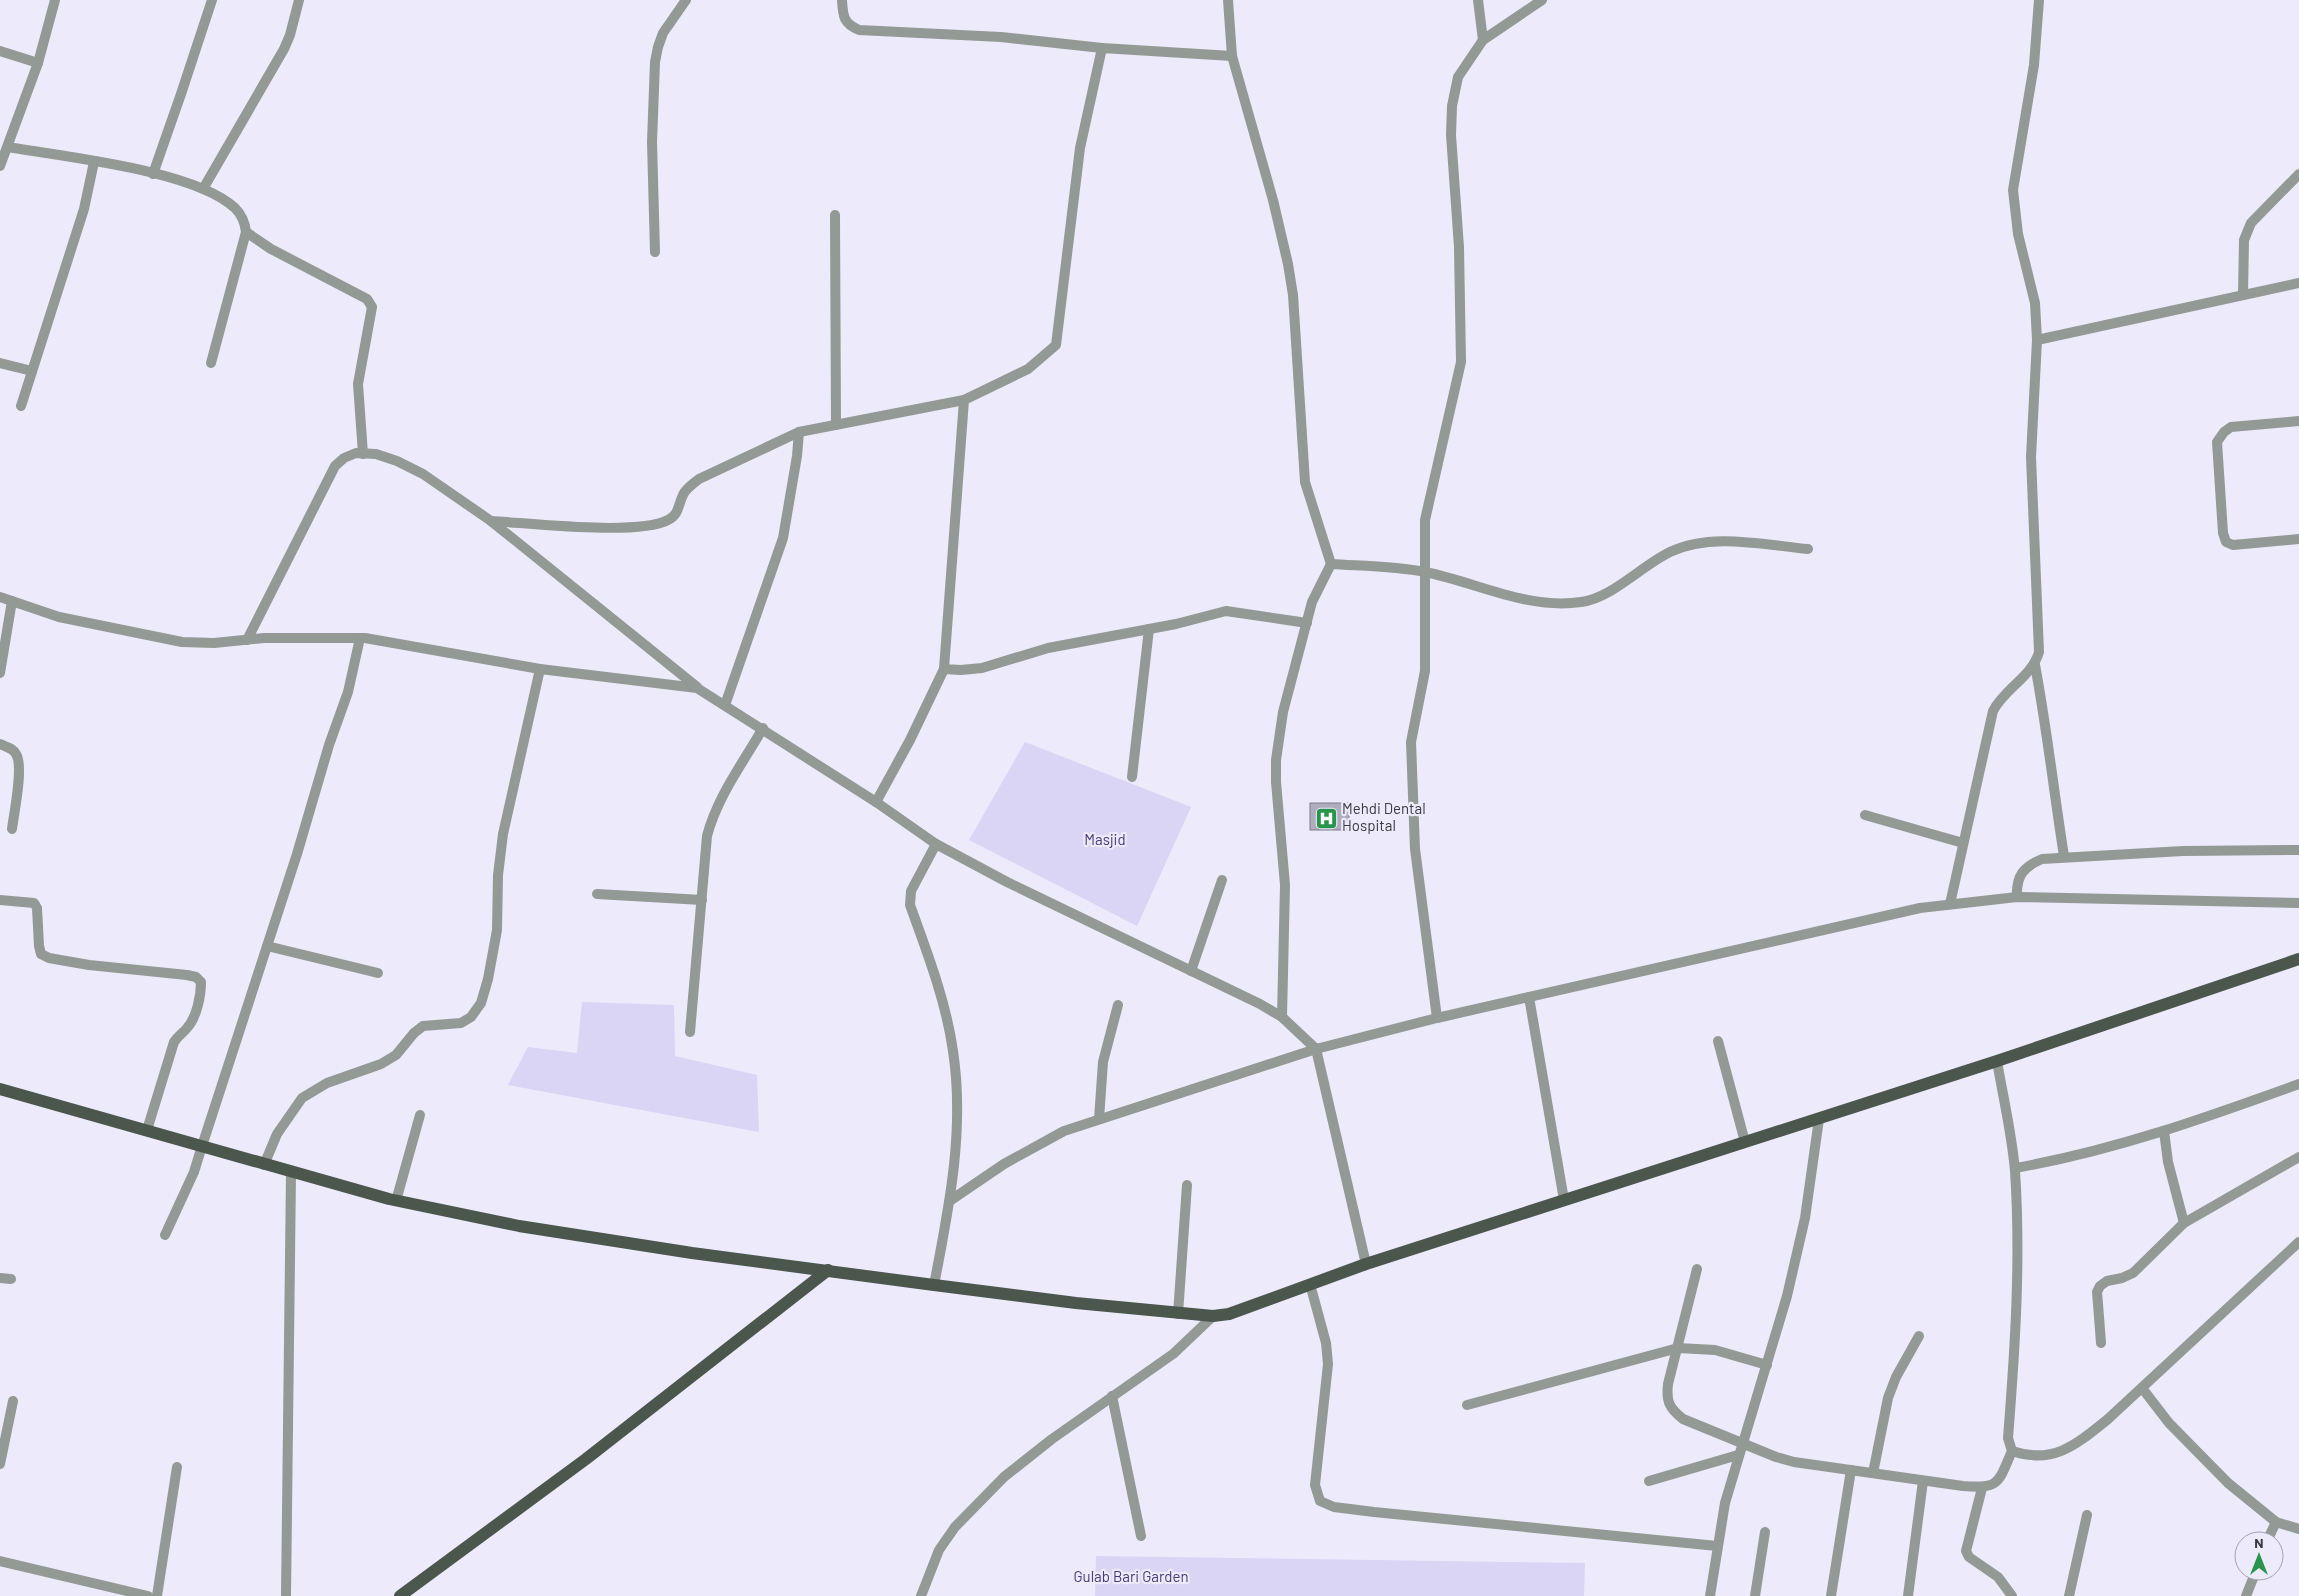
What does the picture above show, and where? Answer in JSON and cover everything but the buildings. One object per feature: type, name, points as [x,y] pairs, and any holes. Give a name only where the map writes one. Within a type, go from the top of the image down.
[{"type":"main road","points":[[0,1089],[291,1173],[396,1201],[519,1226],[692,1253],[934,1285],[1178,1314],[1213,1316],[1229,1314],[1366,1264],[1997,1061],[2299,959]]},
{"type":"main road","points":[[400,1596],[594,1453],[828,1270]]},
{"type":"street","points":[[0,166],[38,63],[55,0]]},
{"type":"street","points":[[152,174],[182,94],[212,0]]},
{"type":"street","points":[[203,189],[284,49],[290,35],[299,0]]},
{"type":"street","points":[[655,252],[652,142],[655,62],[663,32],[686,0]]},
{"type":"street","points":[[842,0],[842,17],[848,25],[859,30],[1001,37],[1102,48],[1232,56]]},
{"type":"street","points":[[1228,0],[1232,56],[1273,200],[1288,264],[1293,303],[1305,482],[1331,564],[1312,602],[1283,712],[1276,760],[1276,782],[1285,885],[1282,1017]]},
{"type":"street","points":[[1478,0],[1483,40]]},
{"type":"street","points":[[1437,1018],[1415,849],[1411,742],[1425,672],[1425,520],[1460,362],[1459,247],[1451,135],[1452,106],[1458,77],[1483,40],[1542,0]]},
{"type":"street","points":[[2039,0],[2034,65],[2013,190],[2018,234],[2036,303],[2038,340],[2031,457],[2039,652],[2036,665],[2046,722],[2051,778],[2064,856]]},
{"type":"street","points":[[491,521],[613,527],[660,524],[670,520],[678,511],[682,496],[688,487],[699,479],[799,432],[964,400],[1028,369],[1056,345],[1080,148],[1102,48]]},
{"type":"street","points":[[0,51],[38,63]]},
{"type":"street","points":[[8,147],[152,174],[203,189],[218,196],[236,209],[244,222],[246,232],[211,363]]},
{"type":"street","points":[[22,406],[84,208],[94,162]]},
{"type":"street","points":[[2243,295],[2244,240],[2251,223],[2299,174]]},
{"type":"street","points":[[835,215],[836,425]]},
{"type":"street","points":[[246,232],[270,248],[367,299],[372,306],[358,384],[363,454]]},
{"type":"street","points":[[2038,340],[2299,283]]},
{"type":"street","points":[[0,363],[32,371]]},
{"type":"street","points":[[876,802],[910,740],[944,668],[964,400]]},
{"type":"street","points":[[2299,421],[2231,427],[2224,432],[2217,442],[2223,532],[2226,542],[2233,545],[2299,539]]},
{"type":"street","points":[[724,705],[783,538],[797,456],[799,432]]},
{"type":"street","points":[[247,640],[335,466],[344,458],[356,453],[376,454],[397,461],[423,474],[491,521],[697,688],[763,728],[936,844],[1007,882],[1282,1017],[1316,1049],[1366,1264]]},
{"type":"street","points":[[1331,564],[1425,572],[1520,599],[1568,603],[1582,602],[1601,595],[1670,552],[1692,545],[1719,542],[1808,549]]},
{"type":"street","points":[[0,597],[59,617],[182,642],[214,643],[247,640],[360,638],[540,669],[697,688]]},
{"type":"street","points":[[0,673],[12,601]]},
{"type":"street","points":[[944,668],[961,670],[982,668],[1048,648],[1149,629],[1226,611],[1307,623]]},
{"type":"street","points":[[1132,777],[1149,629]]},
{"type":"street","points":[[165,1235],[194,1172],[329,745],[348,692],[360,638]]},
{"type":"street","points":[[1950,904],[1993,711],[1999,699],[2036,665]]},
{"type":"street","points":[[264,1165],[277,1134],[302,1098],[327,1083],[381,1064],[396,1055],[423,1026],[461,1023],[471,1017],[481,1003],[488,979],[497,930],[498,874],[503,834],[540,669]]},
{"type":"street","points":[[690,1032],[708,836],[712,819],[763,728]]},
{"type":"street","points":[[0,744],[10,748],[18,756],[19,772],[12,829]]},
{"type":"street","points":[[1865,815],[1963,843]]},
{"type":"street","points":[[934,1285],[951,1200],[957,1100],[953,1050],[941,996],[910,904],[910,891],[936,844]]},
{"type":"street","points":[[2017,897],[2019,875],[2028,865],[2042,859],[2064,856],[2183,851],[2299,850]]},
{"type":"street","points":[[1191,971],[1222,880]]},
{"type":"street","points":[[598,894],[702,900]]},
{"type":"street","points":[[951,1200],[1036,1145],[1064,1131],[1316,1049],[1437,1018],[1910,910],[2017,897],[2299,903]]},
{"type":"street","points":[[0,900],[34,903],[37,908],[41,954],[49,958],[89,966],[187,975],[196,977],[201,982],[191,1023],[178,1035],[174,1042],[147,1130]]},
{"type":"street","points":[[267,946],[378,973]]},
{"type":"street","points":[[1529,997],[1564,1200]]},
{"type":"street","points":[[1099,1119],[1103,1062],[1118,1005]]},
{"type":"street","points":[[1718,1041],[1745,1142]]},
{"type":"street","points":[[1697,1269],[1666,1397],[1671,1409],[1683,1419],[1742,1444],[1794,1462],[1982,1488],[1993,1485],[2000,1479],[2012,1451],[2008,1438],[2016,1331],[2018,1220],[2015,1168],[1997,1061]]},
{"type":"street","points":[[2015,1168],[2069,1159],[2164,1132],[2299,1084]]},
{"type":"street","points":[[396,1201],[420,1115]]},
{"type":"street","points":[[1710,1596],[1725,1503],[1787,1296],[1805,1218],[1819,1119]]},
{"type":"street","points":[[2164,1132],[2168,1162],[2184,1223]]},
{"type":"street","points":[[2101,1343],[2098,1304],[2100,1286],[2107,1281],[2122,1278],[2133,1273],[2184,1223],[2299,1157]]},
{"type":"street","points":[[286,1596],[291,1173]]},
{"type":"street","points":[[1178,1314],[1187,1185]]},
{"type":"street","points":[[2012,1451],[2039,1457],[2060,1453],[2108,1419],[2299,1242]]},
{"type":"street","points":[[0,1278],[11,1279]]},
{"type":"street","points":[[1310,1284],[1326,1343],[1328,1364],[1315,1485],[1320,1501],[1334,1507],[1374,1512],[1718,1546]]},
{"type":"street","points":[[921,1596],[939,1550],[955,1527],[1004,1477],[1052,1439],[1173,1354],[1213,1316]]},
{"type":"street","points":[[1873,1474],[1888,1398],[1896,1377],[1919,1336]]},
{"type":"street","points":[[1467,1406],[1678,1348],[1715,1350],[1767,1366]]},
{"type":"street","points":[[2142,1388],[2169,1423],[2228,1483],[2276,1522],[2299,1529]]},
{"type":"street","points":[[1112,1396],[1141,1536]]},
{"type":"street","points":[[0,1464],[13,1401]]},
{"type":"street","points":[[1649,1481],[1738,1455]]},
{"type":"street","points":[[157,1596],[177,1467]]},
{"type":"street","points":[[1830,1596],[1851,1470]]},
{"type":"street","points":[[1908,1596],[1924,1481]]},
{"type":"street","points":[[1982,1488],[1966,1543],[1966,1551],[1969,1557],[1998,1577],[2012,1596]]},
{"type":"street","points":[[2069,1596],[2087,1515]]},
{"type":"street","points":[[2272,1531],[2276,1522]]},
{"type":"street","points":[[1755,1596],[1765,1532]]},
{"type":"street","points":[[0,1561],[148,1596]]},
{"type":"street","points":[[2246,1596],[2252,1581]]},
{"type":"green space","name":"Masjid","points":[[1025,742],[1191,807],[1137,926],[969,840]]},
{"type":"green space","points":[[582,1002],[674,1005],[675,1056],[757,1075],[759,1132],[508,1085],[528,1047],[577,1053]]},
{"type":"green space","name":"Gulab Bari Garden","points":[[1096,1556],[1585,1563],[1584,1596],[1095,1596]]},
{"type":"place","name":"Mehdi Dental Hospital","points":[[1326,818]]}]
